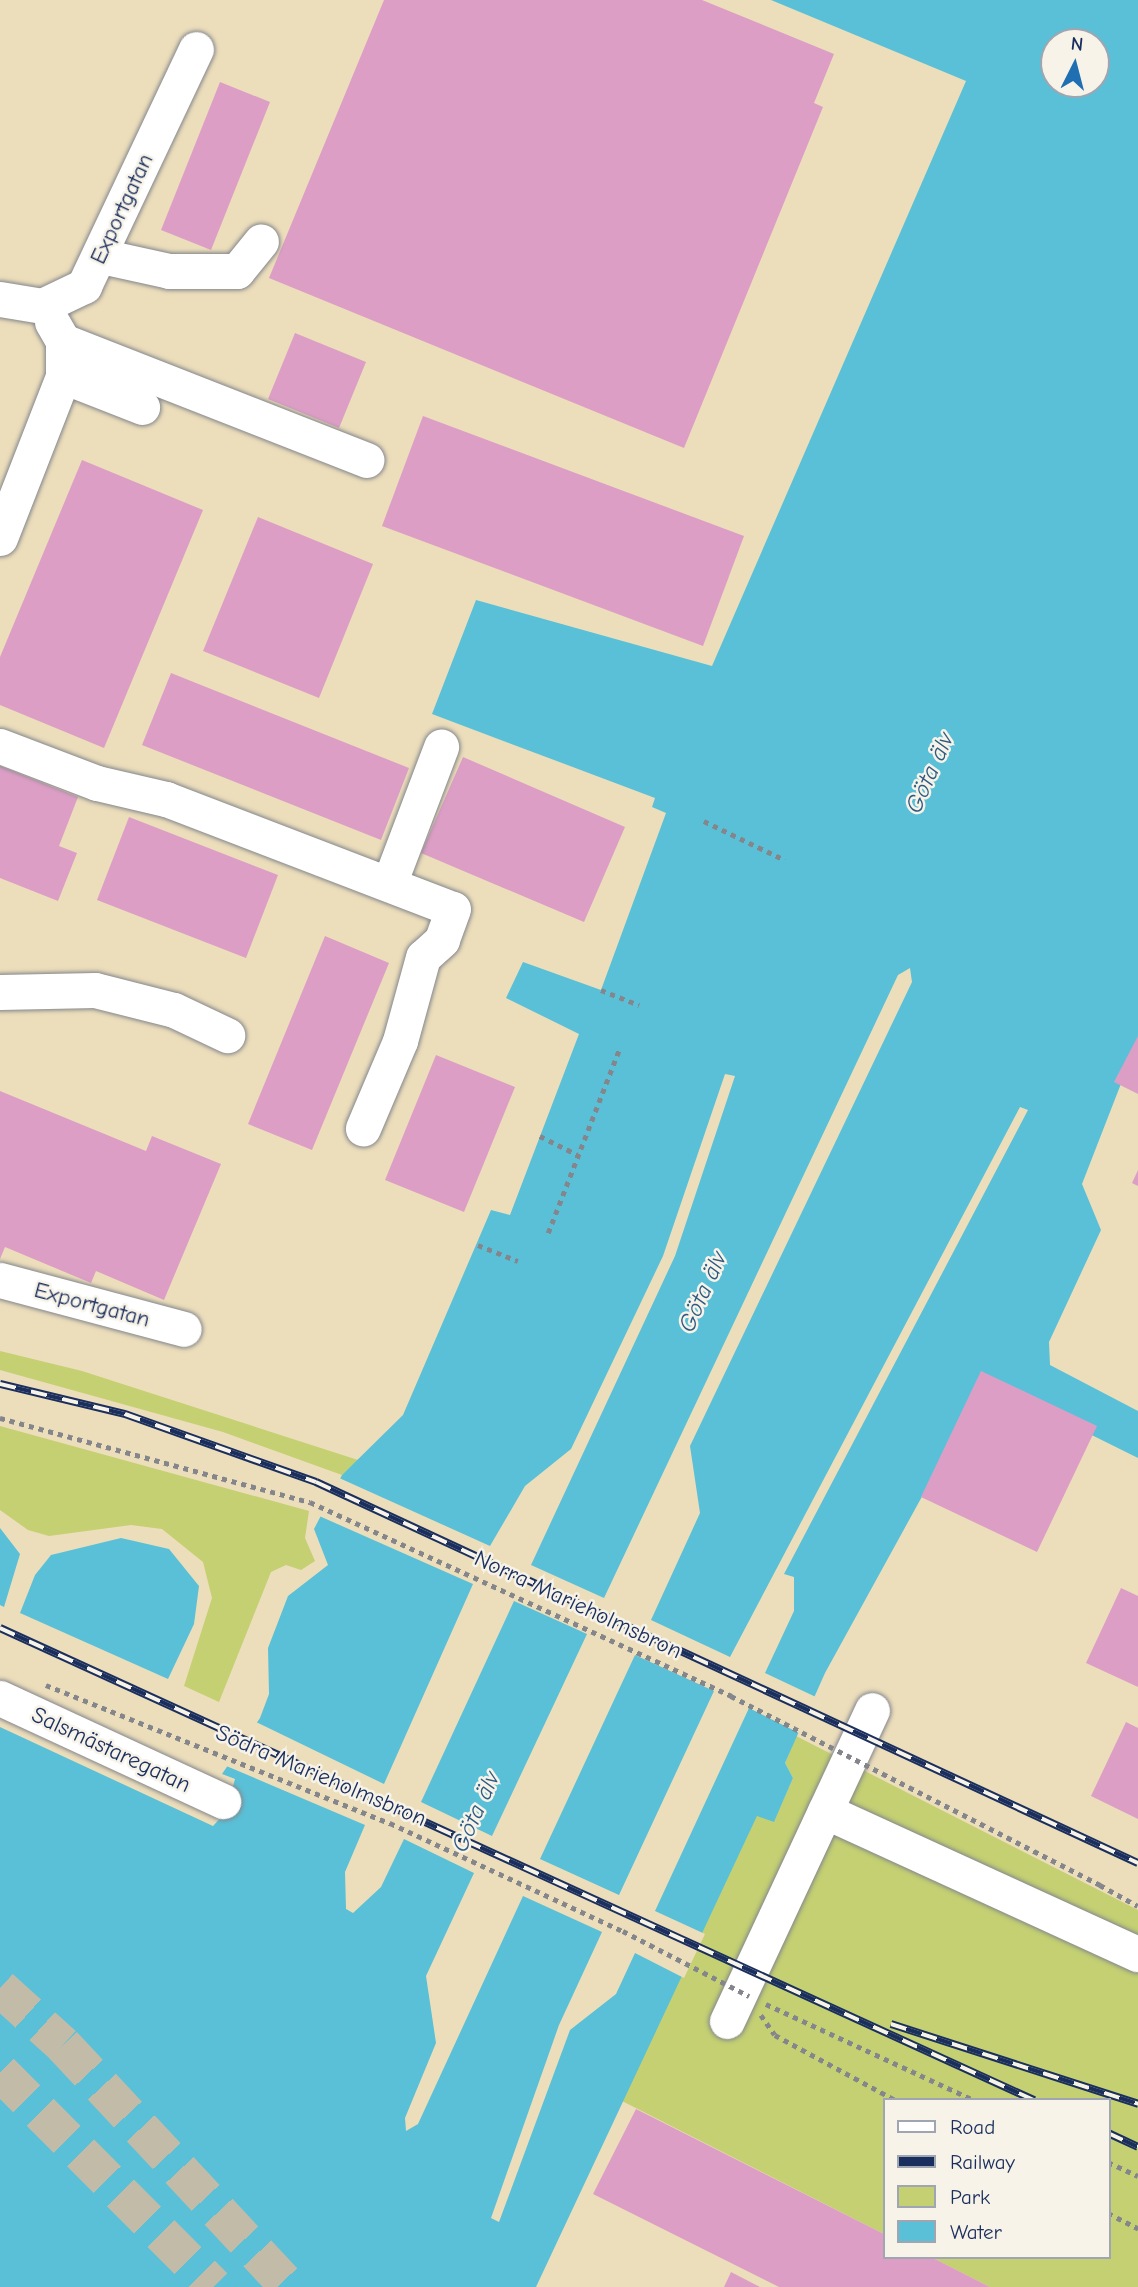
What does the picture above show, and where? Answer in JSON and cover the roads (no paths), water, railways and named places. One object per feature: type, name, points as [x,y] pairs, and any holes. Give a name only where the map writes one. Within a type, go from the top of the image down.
[{"type":"street","name":"Exportgatan","points":[[42,306],[84,286],[101,256],[196,49]]},
{"type":"street","points":[[101,256],[169,271],[237,271],[261,241]]},
{"type":"street","points":[[0,299],[42,306],[63,341],[63,376],[0,538]]},
{"type":"street","points":[[63,341],[366,460]]},
{"type":"street","points":[[63,376],[142,407]]},
{"type":"street","points":[[0,746],[97,783],[166,799],[453,909],[442,940],[424,957],[400,1041],[363,1128]]},
{"type":"street","points":[[389,884],[441,747]]},
{"type":"street","points":[[0,992],[95,990],[174,1010],[227,1035]]},
{"type":"street","name":"Exportgatan","points":[[0,1280],[184,1329]]},
{"type":"street","name":"Salsmästaregatan","points":[[0,1698],[223,1801]]},
{"type":"street","points":[[738,2009],[872,1710]]},
{"type":"street","points":[[825,1811],[1138,1954]]},
{"type":"water","name":"Göta älv","points":[[771,0],[1138,0],[1138,1040],[1082,1184],[1101,1230],[1049,1342],[1050,1365],[1138,1411],[1138,1458],[985,1382],[825,1673],[785,1763],[793,1778],[774,1822],[757,1816],[536,2287],[0,2287],[0,1727],[213,1826],[226,1812],[235,1779],[222,1774],[260,1718],[269,1694],[268,1648],[288,1596],[328,1565],[314,1529],[342,1475],[403,1415],[491,1210],[510,1215],[579,1034],[506,998],[523,962],[601,990],[666,813],[652,807],[655,798],[432,714],[476,600],[712,666],[966,81]]},
{"type":"water","points":[[0,1528],[20,1554],[4,1607],[0,1605]]},
{"type":"water","points":[[121,1538],[169,1549],[199,1586],[194,1624],[168,1679],[20,1613],[35,1575],[51,1555]]},
{"type":"tunnel","points":[[0,1988],[63,2045],[289,2287]]},
{"type":"tunnel","points":[[0,2072],[214,2287]]},
{"type":"railway","points":[[0,1384],[125,1414],[316,1482],[1138,1863]]},
{"type":"railway","points":[[0,1628],[1030,2098]]},
{"type":"railway","points":[[891,2024],[1138,2104]]},
{"type":"railway","points":[[1110,2134],[1138,2147]]}]
